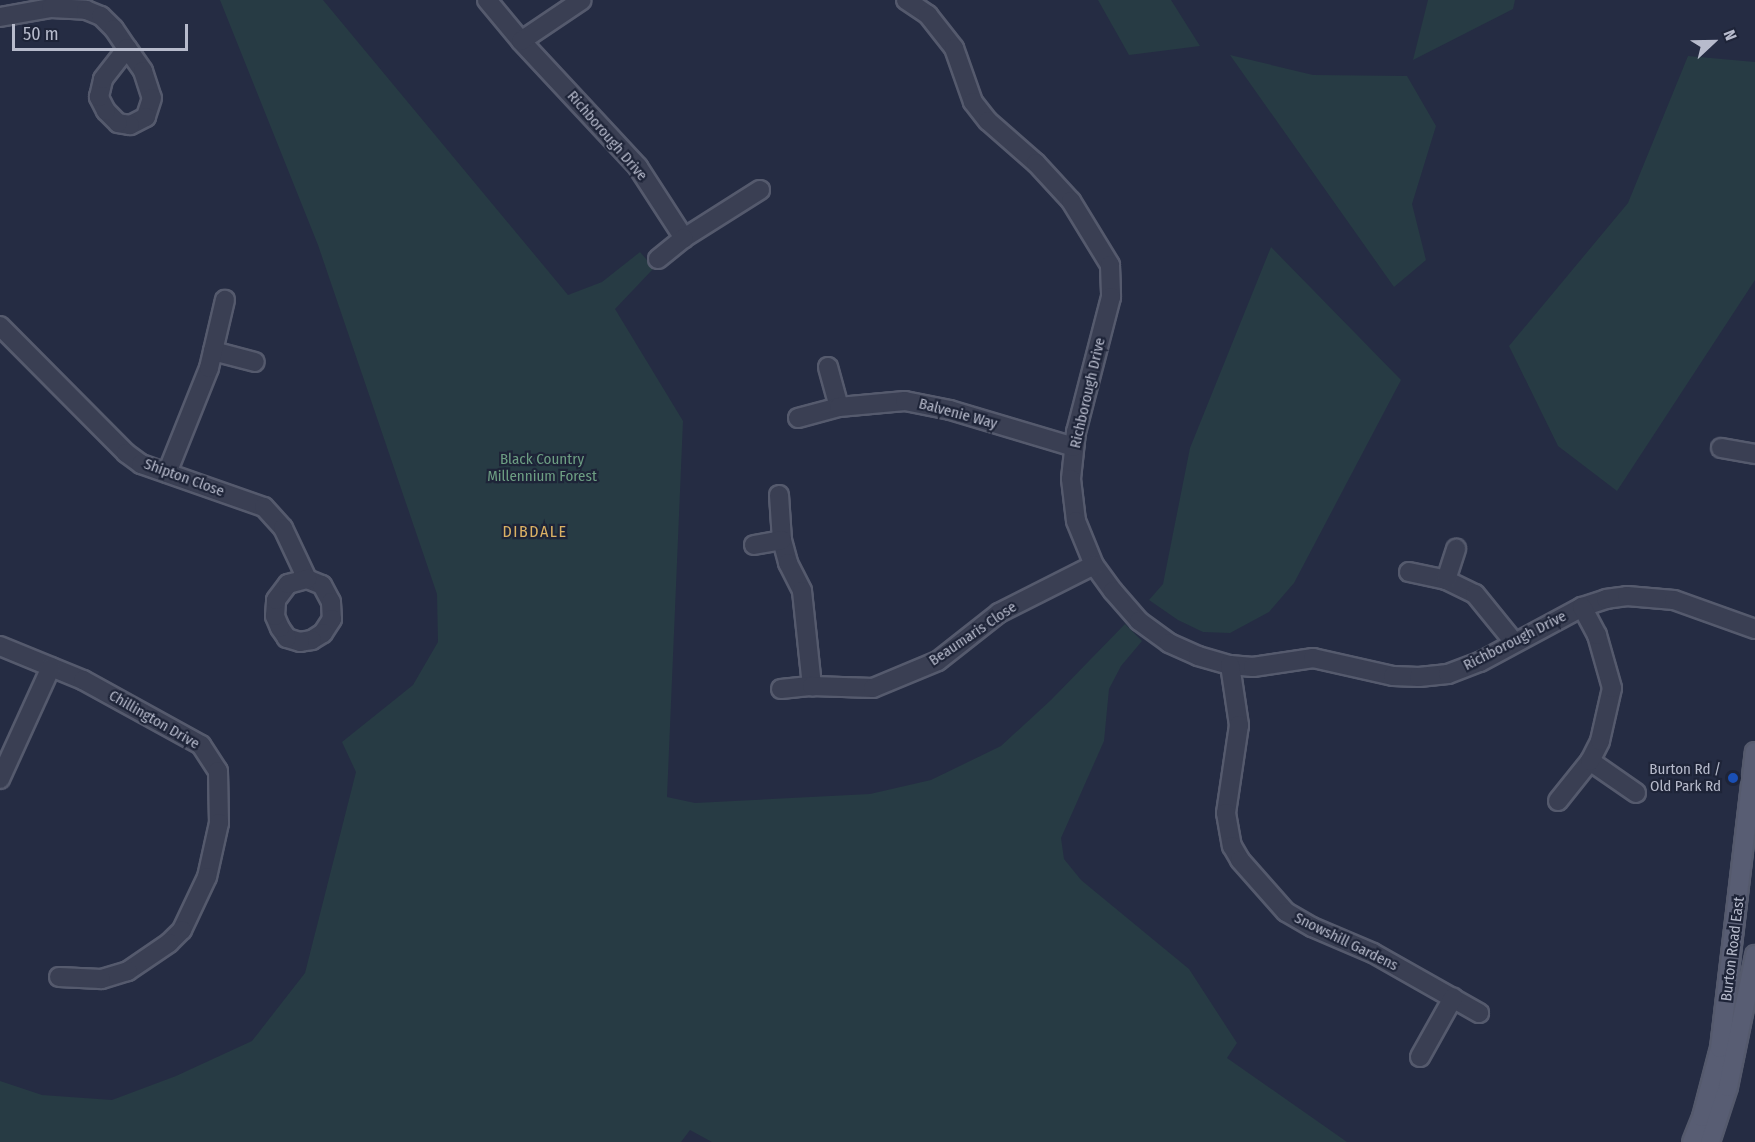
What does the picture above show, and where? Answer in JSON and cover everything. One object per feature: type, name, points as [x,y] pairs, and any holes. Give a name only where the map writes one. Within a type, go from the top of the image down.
[{"type":"main road","name":"Burton Road East","points":[[1692,1142],[1702,1117],[1722,1037],[1755,752]]},
{"type":"main road","name":"Burton Road East","points":[[1710,1142],[1728,1087],[1755,955]]},
{"type":"street","name":"Richborough Drive","points":[[487,0],[521,41],[638,167],[684,238]]},
{"type":"street","points":[[521,41],[582,0]]},
{"type":"street","name":"Richborough Drive","points":[[906,0],[928,15],[954,48],[973,102],[988,121],[1036,163],[1071,201],[1110,265],[1111,297],[1074,447],[1071,479],[1076,521],[1094,565],[1130,612],[1169,643],[1198,656],[1230,665],[1253,667],[1313,658],[1393,676],[1419,677],[1448,674],[1480,662],[1582,607],[1606,599],[1648,596],[1674,600],[1755,629]]},
{"type":"street","points":[[0,17],[51,8],[87,10],[101,16],[127,48]]},
{"type":"street","points":[[658,260],[684,238],[760,190]]},
{"type":"street","points":[[167,473],[209,368],[225,300]]},
{"type":"street","name":"Shipton Close","points":[[0,326],[126,453],[141,464],[264,507],[283,528],[307,579]]},
{"type":"street","points":[[213,351],[255,362]]},
{"type":"street","points":[[828,367],[839,407]]},
{"type":"street","name":"Balvenie Way","points":[[798,418],[839,407],[905,401],[926,404],[1074,447]]},
{"type":"street","points":[[1720,448],[1755,454]]},
{"type":"street","points":[[778,495],[788,563],[802,591],[812,687]]},
{"type":"street","points":[[754,545],[783,540]]},
{"type":"street","points":[[1446,580],[1456,549]]},
{"type":"street","name":"Beaumaris Close","points":[[781,689],[873,688],[938,661],[999,614],[1094,565]]},
{"type":"street","points":[[1409,572],[1446,580],[1475,594],[1514,642]]},
{"type":"street","points":[[1558,801],[1590,761],[1608,717],[1612,688],[1598,635],[1582,607]]},
{"type":"street","name":"Chillington Drive","points":[[0,646],[83,680],[201,745],[218,771],[219,823],[207,877],[182,930],[160,950],[128,971],[101,979],[59,977]]},
{"type":"street","name":"Snowshill Gardens","points":[[1230,665],[1239,725],[1226,813],[1232,846],[1240,860],[1287,912],[1312,927],[1373,953],[1479,1013]]},
{"type":"street","points":[[0,779],[51,667]]},
{"type":"street","points":[[1590,761],[1636,793]]},
{"type":"street","points":[[1420,1057],[1453,998]]},
{"type":"green space","name":"Black Country Millennium Forest","points":[[220,0],[323,0],[568,295],[602,282],[640,252],[654,268],[615,309],[683,421],[667,797],[695,803],[870,794],[931,780],[1001,746],[1051,700],[1125,624],[1142,641],[1121,666],[1109,689],[1104,741],[1061,838],[1064,859],[1081,880],[1189,969],[1237,1043],[1227,1058],[1347,1142],[712,1142],[690,1130],[681,1142],[0,1142],[0,1081],[42,1095],[112,1100],[176,1076],[252,1041],[305,973],[356,772],[342,742],[413,685],[438,642],[437,594],[318,245]]},
{"type":"green space","points":[[1098,0],[1171,0],[1200,46],[1129,55]]},
{"type":"green space","points":[[1428,0],[1515,0],[1513,9],[1413,60]]},
{"type":"green space","points":[[1230,55],[1313,75],[1407,76],[1436,126],[1412,204],[1426,260],[1394,287]]},
{"type":"green space","points":[[1688,56],[1755,62],[1755,280],[1617,491],[1558,446],[1509,346],[1628,203]]},
{"type":"green space","points":[[1271,247],[1401,380],[1294,583],[1269,612],[1230,633],[1203,632],[1178,620],[1149,600],[1163,584],[1190,448]]},
{"type":"place","name":"Burton Rd / Old Park Rd","points":[[1733,778]]},
{"type":"district","name":"DIBDALE","points":[[535,532]]}]
